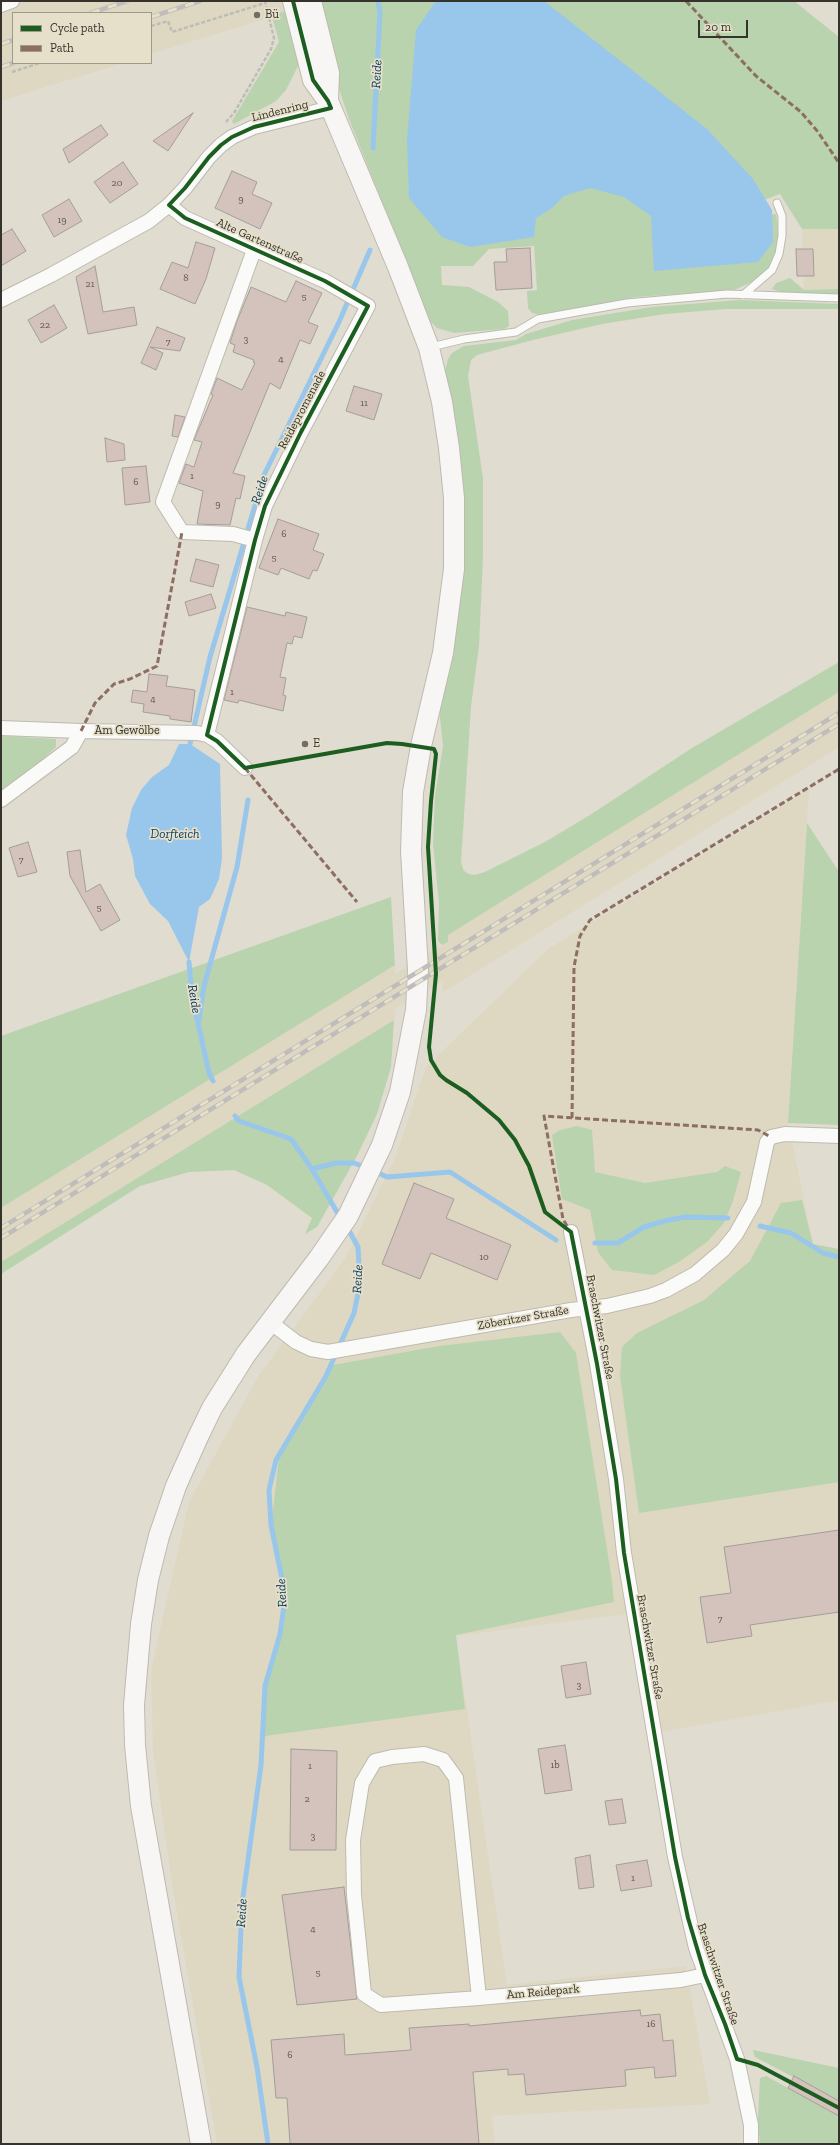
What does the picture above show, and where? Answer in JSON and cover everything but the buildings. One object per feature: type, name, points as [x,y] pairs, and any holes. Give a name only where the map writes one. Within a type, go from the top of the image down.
[{"type":"main road","points":[[201,2144],[141,1806],[135,1738],[136,1666],[148,1580],[159,1536],[176,1486],[212,1408],[242,1360],[334,1239],[348,1216],[374,1164],[400,1092],[416,1010],[418,948],[411,850],[411,814],[421,746],[442,653],[450,604],[454,548],[454,498],[449,448],[442,402],[429,348],[398,267],[330,104],[313,80],[293,1]]},
{"type":"main road","points":[[311,1],[329,73],[330,104]]},
{"type":"street","points":[[1,5],[12,1]]},
{"type":"street","name":"Lindenring","points":[[1,300],[51,275],[142,225],[169,205],[185,188],[209,157],[232,137],[254,127],[330,104]]},
{"type":"street","name":"Alte Gartenstraße","points":[[169,205],[185,218],[254,250],[325,280],[349,296]]},
{"type":"street","name":"Alte Gartenstraße","points":[[252,539],[233,534],[182,532],[164,502],[254,250]]},
{"type":"street","name":"Reidepromenade","points":[[197,733],[252,539],[265,506],[301,432],[368,306],[349,296]]},
{"type":"street","points":[[1,728],[82,731]]},
{"type":"street","name":"Am Gewölbe","points":[[1,800],[72,747],[82,731],[197,733]]},
{"type":"street","points":[[197,733],[218,741],[245,768]]},
{"type":"street","name":"Zöberitzer Straße","points":[[270,1322],[296,1342],[311,1349],[328,1352],[586,1308],[618,1304],[666,1290],[694,1274],[723,1250],[736,1234],[754,1202],[767,1142],[772,1137],[785,1134],[839,1136]]},
{"type":"street","name":"Braschwitzer Straße","points":[[571,1232],[616,1479],[624,1553],[674,1849],[688,1918],[705,1975],[725,2024],[737,2059],[751,2125],[752,2144]]},
{"type":"street","name":"Am Reidepark","points":[[479,1998],[456,1778],[442,1760],[424,1754],[392,1757],[375,1761],[362,1782],[353,1840],[354,1895],[364,1994],[381,2006],[479,1998],[681,1980],[705,1975]]},
{"type":"lane","points":[[743,295],[772,270],[779,254],[782,236],[782,216],[777,203]]},
{"type":"lane","points":[[429,348],[464,339],[516,332],[538,319],[627,303],[727,294],[839,298]]},
{"type":"path","points":[[152,26],[168,21],[172,32],[265,2],[274,38],[271,50],[234,113],[225,123]]},
{"type":"path","points":[[12,72],[37,64]]},
{"type":"path","points":[[245,768],[387,743],[421,746]]},
{"type":"path","points":[[430,1040],[429,1047],[431,1060],[440,1075],[467,1093],[499,1120],[515,1140],[529,1166],[545,1212],[571,1232]]},
{"type":"path","points":[[737,2059],[758,2065],[839,2108]]},
{"type":"shaded area","points":[[27,1],[284,1],[288,12],[152,54],[152,12],[12,12],[12,64],[120,64],[1,101],[1,9]]},
{"type":"shaded area","points":[[802,229],[839,229],[839,289],[804,290]]},
{"type":"shaded area","points":[[839,692],[839,747],[442,993],[443,980],[396,1008],[394,1020],[1,1262],[1,1208],[395,965],[395,974],[448,942],[448,935]]},
{"type":"shaded area","points":[[809,790],[788,1123],[813,1244],[839,1249],[839,1700],[650,1734],[626,1614],[456,1636],[507,1985],[686,1966],[710,2104],[492,2116],[495,2144],[217,2144],[172,1884],[153,1751],[151,1670],[189,1502],[259,1375],[345,1259],[396,1156],[426,1067],[548,949]]},
{"type":"green space","points":[[316,1],[441,1],[549,204],[573,189],[599,184],[768,215],[776,214],[779,235],[777,253],[767,270],[754,281],[734,290],[636,297],[541,315],[532,313],[528,308],[527,291],[537,290],[534,246],[489,249],[473,266],[441,266],[442,285],[469,287],[498,302],[508,311],[509,326],[504,329],[454,333],[437,328],[429,320],[349,119],[339,89]]},
{"type":"green space","points":[[535,1],[794,1],[839,37],[839,229],[802,229],[780,194],[761,201]]},
{"type":"green space","points":[[288,12],[301,60],[286,90],[276,101],[234,124],[232,121],[279,42],[271,13]]},
{"type":"green space","points":[[790,278],[804,290],[839,289],[839,295],[786,294],[772,289],[776,283]]},
{"type":"green space","points":[[739,300],[839,304],[839,309],[726,309],[665,314],[602,324],[533,340],[477,355],[471,360],[468,376],[483,479],[483,558],[479,646],[471,706],[461,863],[464,871],[474,875],[485,872],[545,842],[590,815],[692,748],[839,662],[839,692],[448,935],[448,942],[442,945],[438,941],[439,903],[433,844],[435,796],[443,746],[439,708],[458,618],[465,534],[464,498],[458,436],[445,371],[448,359],[452,353],[464,346],[516,340],[526,334],[572,320],[652,307]]},
{"type":"green space","points":[[1,736],[56,739],[56,747],[29,772],[1,791]]},
{"type":"green space","points":[[807,823],[839,872],[839,1125],[788,1123]]},
{"type":"green space","points":[[391,897],[395,965],[1,1208],[1,1036]]},
{"type":"green space","points":[[394,1020],[391,1067],[377,1114],[358,1154],[317,1227],[305,1234],[312,1218],[267,1185],[234,1170],[189,1172],[140,1186],[1,1274],[1,1262]]},
{"type":"green space","points":[[577,1126],[592,1130],[595,1172],[645,1183],[717,1172],[725,1166],[741,1172],[733,1201],[724,1223],[707,1242],[679,1262],[654,1275],[612,1270],[598,1252],[590,1210],[562,1199],[552,1135],[560,1130]]},
{"type":"green space","points":[[802,1200],[813,1244],[839,1249],[839,1482],[639,1513],[620,1376],[622,1347],[637,1333],[704,1300],[750,1261],[781,1203]]},
{"type":"green space","points":[[560,1332],[576,1353],[614,1602],[456,1635],[465,1709],[265,1736],[266,1682],[283,1629],[286,1594],[272,1520],[279,1457],[333,1365],[439,1346]]},
{"type":"green space","points":[[753,2050],[839,2068],[839,2101],[755,2057]]},
{"type":"green space","points":[[766,2076],[839,2116],[839,2144],[760,2144],[758,2120],[760,2078]]},
{"type":"water","points":[[436,1],[544,1],[707,129],[753,179],[772,210],[773,242],[758,262],[654,271],[651,216],[624,197],[590,188],[564,196],[552,208],[536,218],[534,237],[470,247],[442,237],[409,198],[407,140],[416,30]]},
{"type":"water","name":"Dorfteich","points":[[179,744],[190,744],[220,764],[222,858],[219,879],[210,899],[199,907],[189,962],[168,921],[150,904],[135,876],[133,859],[126,835],[132,808],[141,790],[152,777],[169,765]]},
{"type":"waterway","name":"Reide","points":[[373,148],[380,13],[378,1]]},
{"type":"waterway","name":"Reide","points":[[190,744],[210,657],[264,475],[339,322],[370,250]]},
{"type":"waterway","points":[[198,1026],[204,986],[237,867],[248,800]]},
{"type":"waterway","name":"Reide","points":[[189,962],[192,996],[209,1073],[213,1081]]},
{"type":"waterway","name":"Reide","points":[[235,1116],[239,1121],[291,1139],[312,1169],[341,1219]]},
{"type":"waterway","points":[[312,1169],[336,1163],[354,1163],[367,1168]]},
{"type":"waterway","points":[[374,1171],[387,1177],[450,1172],[556,1240]]},
{"type":"waterway","points":[[595,1243],[618,1243],[644,1227],[685,1217],[728,1218]]},
{"type":"waterway","points":[[760,1226],[791,1233],[823,1253],[839,1257]]},
{"type":"waterway","name":"Reide","points":[[268,2144],[257,2067],[239,1977],[242,1904],[261,1765],[265,1686],[280,1634],[284,1606],[283,1584],[271,1525],[269,1490],[276,1460],[326,1376],[354,1313],[360,1284],[358,1247],[347,1227]]},
{"type":"railway","points":[[94,12],[127,1]]},
{"type":"railway","points":[[152,17],[200,1]]},
{"type":"railway","points":[[1,44],[12,40]]},
{"type":"railway","points":[[1,67],[12,63]]},
{"type":"railway","points":[[1,1228],[839,713]]},
{"type":"railway","points":[[1,1238],[839,724]]},
{"type":"marked path","points":[[686,1],[756,76],[801,112],[818,132],[839,163]]},
{"type":"marked path","points":[[81,731],[95,703],[114,684],[130,679],[157,666],[182,532]]},
{"type":"marked path","points":[[245,768],[357,902]]},
{"type":"marked path","points":[[572,1118],[574,967],[580,936],[590,920],[839,769]]},
{"type":"marked path","points":[[567,1226],[563,1219],[544,1116],[758,1130],[771,1137]]},
{"type":"cycle path","points":[[293,1],[313,80],[328,101],[331,108],[254,127],[232,137],[209,157],[185,188],[169,205],[185,218],[325,281],[368,306],[301,432],[265,506],[255,540],[207,735],[217,741],[245,768],[387,743],[434,749],[436,754],[428,847],[436,974],[429,1047],[431,1060],[440,1075],[467,1093],[499,1120],[515,1140],[529,1166],[545,1212],[571,1232],[597,1364],[616,1479],[624,1553],[675,1857],[688,1918],[705,1975],[725,2024],[737,2059],[758,2065],[839,2108]]},
{"type":"place","name":"Bü","points":[[257,15]]},
{"type":"place","name":"E","points":[[305,744]]}]
